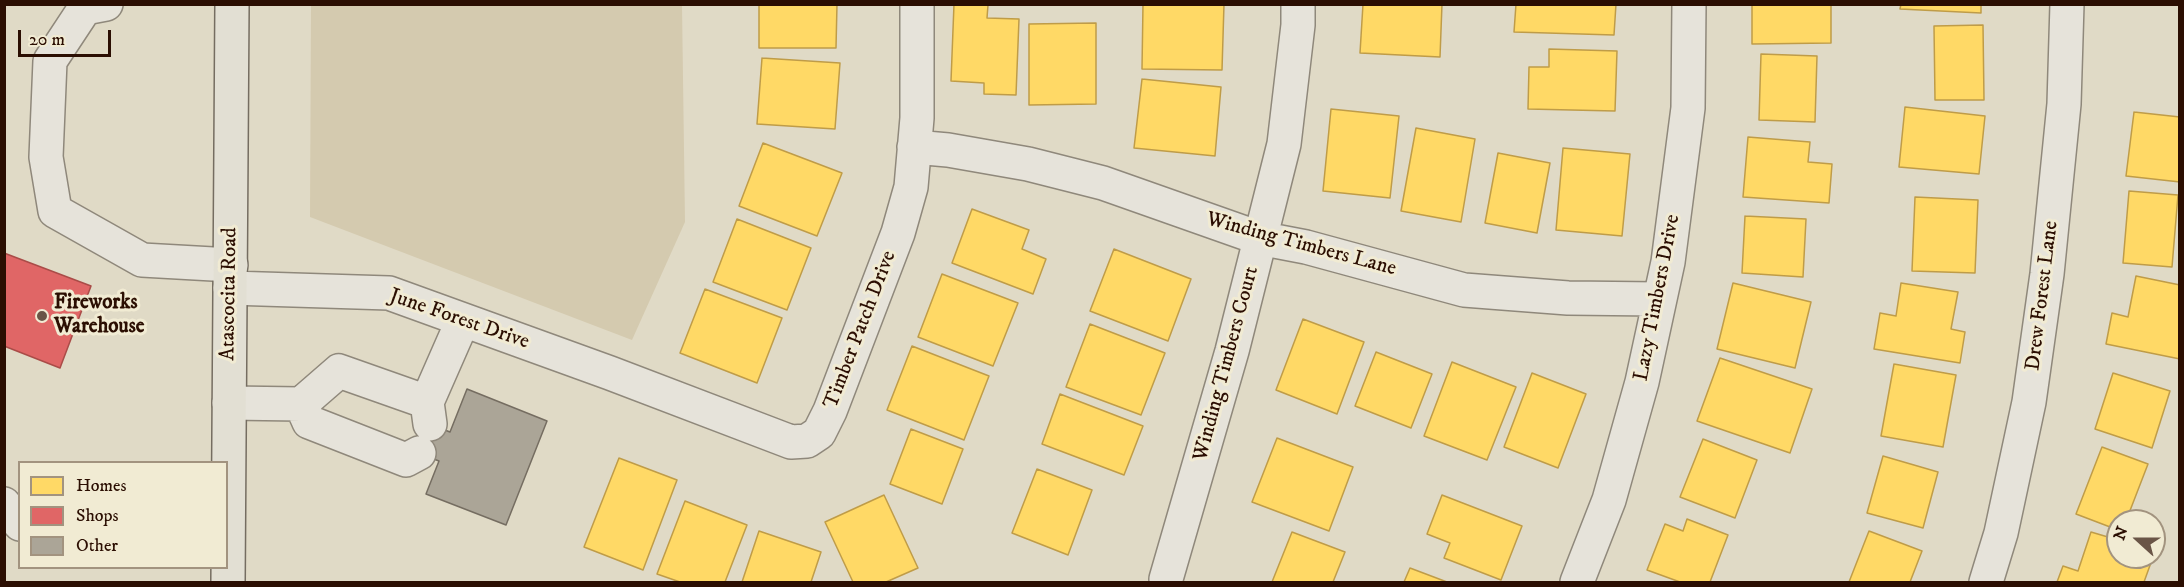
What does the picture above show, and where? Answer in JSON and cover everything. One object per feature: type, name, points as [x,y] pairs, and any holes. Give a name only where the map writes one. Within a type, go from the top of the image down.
[{"type":"main road","name":"Atascocita Road","points":[[228,482],[232,4]]},
{"type":"street","name":"June Forest Drive","points":[[106,4],[85,8],[50,61],[46,157],[55,211],[142,260],[231,277],[389,293],[610,373]]},
{"type":"street","name":"Timber Patch Drive","points":[[610,373],[791,442],[807,441],[819,432],[830,411],[898,233],[911,187],[917,118],[917,4]]},
{"type":"street","name":"Winding Timbers Court","points":[[1166,579],[1232,351],[1284,144],[1298,25],[1298,4]]},
{"type":"street","name":"Lazy Timbers Drive","points":[[1577,582],[1609,500],[1642,382],[1671,239],[1688,108],[1689,4]]},
{"type":"street","name":"Drew Forest Lane","points":[[1986,582],[2001,532],[2027,413],[2041,321],[2064,104],[2067,4]]},
{"type":"street","name":"Winding Timbers Lane","points":[[914,147],[948,150],[1028,164],[1103,183],[1259,238],[1306,247],[1464,290],[1568,298],[1658,299]]},
{"type":"street","points":[[301,404],[309,423],[406,460],[425,427],[463,320]]},
{"type":"street","points":[[229,403],[301,404],[339,371],[425,427]]},
{"type":"street","points":[[4,504],[18,522]]},
{"type":"shaded area","points":[[311,5],[682,5],[685,222],[632,340],[310,217]]},
{"type":"building: Homes","points":[[759,4],[837,4],[836,48],[759,48]]},
{"type":"building: Homes","points":[[954,4],[988,5],[987,18],[1019,19],[1016,95],[984,94],[984,83],[951,81]]},
{"type":"building: Homes","points":[[1143,4],[1224,4],[1222,70],[1142,69]]},
{"type":"building: Homes","points":[[1363,4],[1442,4],[1440,57],[1360,53]]},
{"type":"building: Homes","points":[[1516,4],[1616,4],[1614,35],[1514,32]]},
{"type":"building: Homes","points":[[1752,4],[1831,4],[1831,43],[1752,44]]},
{"type":"building: Homes","points":[[1901,4],[1981,4],[1981,13],[1900,9]]},
{"type":"building: Homes","points":[[1096,23],[1096,104],[1029,105],[1029,24]]},
{"type":"building: Homes","points":[[1983,25],[1984,100],[1935,100],[1934,26]]},
{"type":"building: Homes","points":[[1549,49],[1617,51],[1615,111],[1528,109],[1529,67],[1549,67]]},
{"type":"building: Homes","points":[[1761,54],[1817,56],[1815,122],[1759,120]]},
{"type":"building: Homes","points":[[762,58],[840,63],[835,129],[757,124]]},
{"type":"building: Homes","points":[[1142,79],[1221,87],[1215,156],[1134,148]]},
{"type":"building: Homes","points":[[1905,107],[1985,116],[1979,174],[1899,167]]},
{"type":"building: Homes","points":[[1331,109],[1399,116],[1390,198],[1323,191]]},
{"type":"building: Homes","points":[[2134,112],[2180,117],[2180,182],[2126,176]]},
{"type":"building: Homes","points":[[1416,128],[1475,139],[1461,222],[1401,211]]},
{"type":"building: Homes","points":[[1748,137],[1810,142],[1808,162],[1832,164],[1829,203],[1743,197]]},
{"type":"building: Homes","points":[[763,143],[842,173],[817,236],[739,206]]},
{"type":"building: Homes","points":[[1563,148],[1630,154],[1622,236],[1556,230]]},
{"type":"building: Homes","points":[[1498,153],[1550,163],[1537,233],[1485,223]]},
{"type":"building: Homes","points":[[2129,191],[2178,195],[2172,267],[2123,263]]},
{"type":"building: Homes","points":[[1915,197],[1978,200],[1975,273],[1912,271]]},
{"type":"building: Homes","points":[[972,209],[1029,230],[1022,249],[1046,259],[1033,294],[952,263]]},
{"type":"building: Homes","points":[[1745,216],[1806,219],[1803,277],[1742,273]]},
{"type":"building: Homes","points":[[737,219],[811,248],[787,310],[713,282]]},
{"type":"building: Homes","points":[[1114,249],[1191,279],[1168,341],[1090,311]]},
{"type":"building: Homes","points":[[942,274],[1018,303],[993,366],[918,337]]},
{"type":"building: Homes","points":[[2136,276],[2180,285],[2180,359],[2106,344],[2112,313],[2128,317]]},
{"type":"building: Homes","points":[[1733,283],[1811,302],[1795,368],[1717,349]]},
{"type":"building: Homes","points":[[1901,283],[1958,292],[1951,329],[1965,332],[1960,363],[1874,349],[1880,313],[1896,316]]},
{"type":"building: Homes","points":[[705,289],[782,318],[757,383],[680,353]]},
{"type":"building: Homes","points":[[1303,319],[1364,342],[1337,414],[1276,390]]},
{"type":"building: Homes","points":[[1090,324],[1165,353],[1141,415],[1066,387]]},
{"type":"building: Homes","points":[[912,346],[989,376],[964,440],[887,410]]},
{"type":"building: Homes","points":[[1376,352],[1432,374],[1411,428],[1355,406]]},
{"type":"building: Homes","points":[[1720,358],[1812,389],[1790,453],[1697,421]]},
{"type":"building: Homes","points":[[1452,362],[1516,387],[1487,460],[1424,436]]},
{"type":"building: Homes","points":[[1894,364],[1956,375],[1943,447],[1881,436]]},
{"type":"building: Homes","points":[[1532,373],[1586,394],[1558,468],[1504,447]]},
{"type":"building: Homes","points":[[2113,373],[2170,391],[2152,448],[2095,429]]},
{"type":"building: Homes","points":[[1060,394],[1143,426],[1124,475],[1042,444]]},
{"type":"building: Homes","points":[[911,429],[963,449],[942,504],[890,484]]},
{"type":"building: Homes","points":[[1277,438],[1353,467],[1329,531],[1252,502]]},
{"type":"building: Homes","points":[[1703,439],[1757,460],[1735,518],[1680,497]]},
{"type":"building: Homes","points":[[2102,447],[2148,464],[2131,509],[2106,509],[2106,525],[2076,514]]},
{"type":"building: Homes","points":[[1883,456],[1938,472],[1923,528],[1867,513]]},
{"type":"building: Homes","points":[[619,458],[677,480],[643,570],[584,547]]},
{"type":"building: Homes","points":[[1037,469],[1092,490],[1068,555],[1012,533]]},
{"type":"building: Homes","points":[[884,495],[918,568],[886,582],[853,582],[825,522]]},
{"type":"building: Homes","points":[[1442,495],[1522,526],[1501,580],[1444,558],[1450,543],[1427,534]]},
{"type":"building: Homes","points":[[685,501],[747,525],[725,582],[680,582],[657,574]]},
{"type":"building: Homes","points":[[1687,519],[1728,535],[1710,582],[1680,582],[1647,570],[1665,524],[1683,531]]},
{"type":"building: Homes","points":[[759,531],[821,552],[811,582],[742,582]]},
{"type":"building: Homes","points":[[1869,531],[1922,551],[1910,582],[1849,582]]},
{"type":"building: Homes","points":[[1292,532],[1345,552],[1333,582],[1272,582]]},
{"type":"building: Homes","points":[[2091,532],[2106,536],[2106,569],[2149,569],[2144,582],[2057,582],[2063,566],[2078,571]]},
{"type":"building: Homes","points":[[1410,568],[1447,582],[1404,582]]},
{"type":"building: Shops","name":"Fireworks Warehouse","points":[[4,253],[91,286],[60,368],[4,346]]},
{"type":"building: Other","points":[[467,389],[547,421],[506,525],[426,494],[439,461],[412,451],[424,422],[450,432]]},
{"type":"place","name":"Fireworks Warehouse","points":[[42,316]]}]
